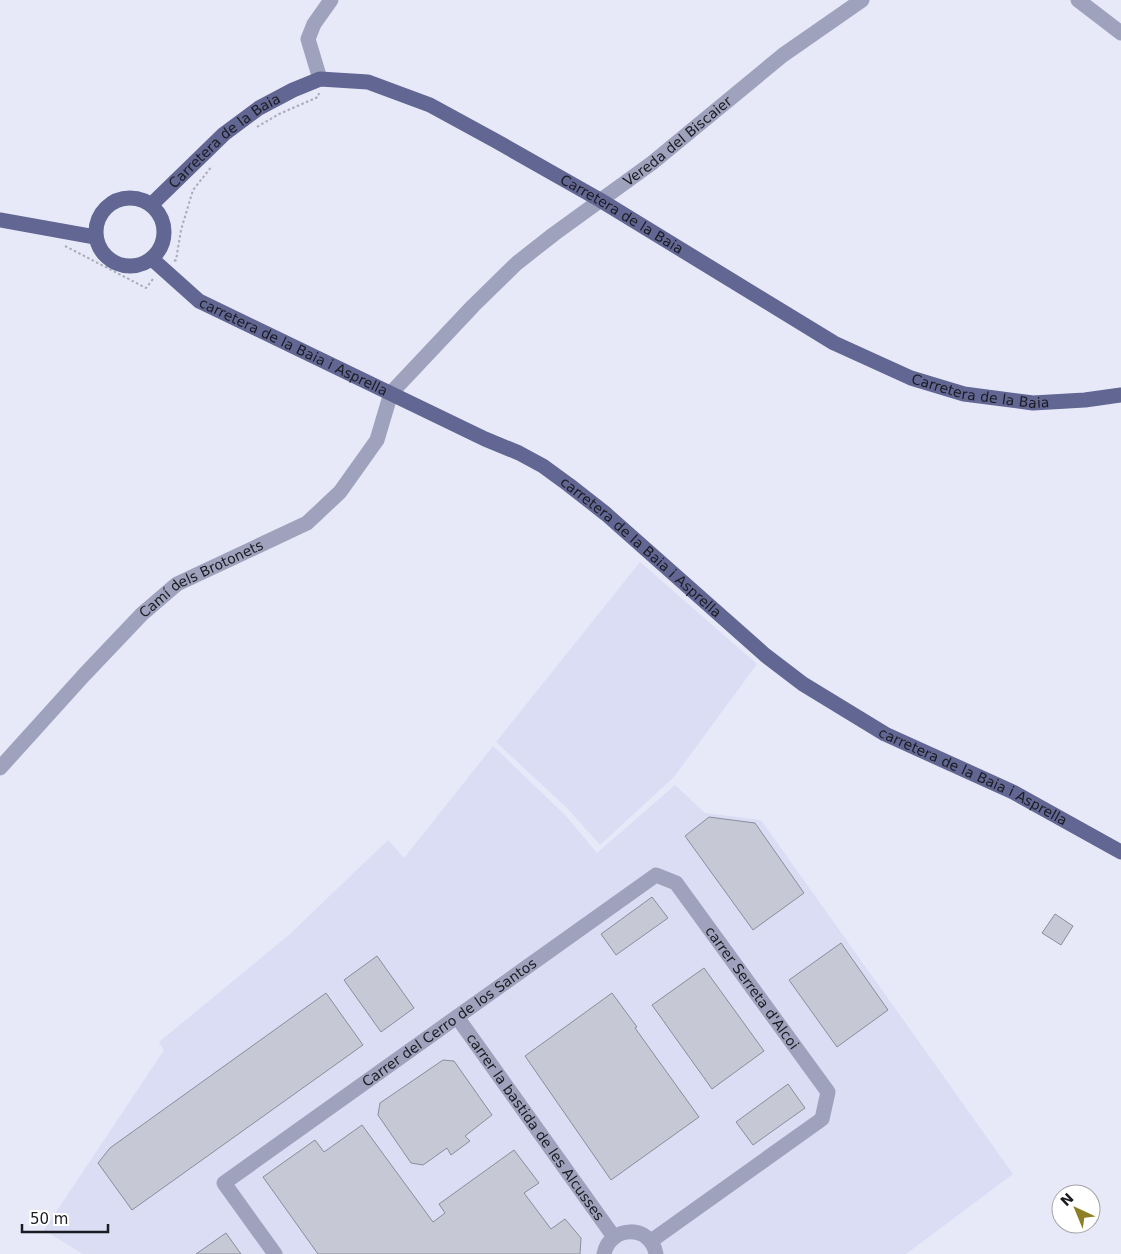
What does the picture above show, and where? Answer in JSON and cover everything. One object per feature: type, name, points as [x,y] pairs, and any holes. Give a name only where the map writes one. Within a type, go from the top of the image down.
[{"type":"main road","name":"Carretera de la Baia","points":[[151,205],[224,134],[259,108],[292,90],[320,78],[368,82],[430,106],[600,200],[834,343],[910,378],[964,394],[1033,403],[1084,400],[1121,395]]},
{"type":"main road","points":[[123,198],[140,199],[151,205],[162,219],[164,229],[164,239],[160,249],[152,259],[136,266],[123,266],[116,264],[105,256],[99,248],[95,236],[99,216],[104,209],[123,198]]},
{"type":"main road","points":[[0,220],[95,236]]},
{"type":"main road","name":"carretera de la Baia i Asprella","points":[[152,259],[170,264],[199,301],[543,466],[606,514],[765,655],[810,688],[885,734],[1013,792],[1121,852]]},
{"type":"street","points":[[320,78],[308,39],[314,24],[331,0]]},
{"type":"street","name":"Vereda del Biscaier","points":[[391,392],[472,306],[517,263],[652,163],[783,55],[862,0]]},
{"type":"street","points":[[1078,0],[1121,33]]},
{"type":"street","name":"Camí dels Brotonets","points":[[0,768],[84,674],[142,614],[178,584],[307,523],[340,492],[377,440],[391,392]]},
{"type":"street","name":"Carrer del Cerro de los Santos","points":[[275,1254],[224,1183],[656,875],[676,883]]},
{"type":"street","name":"carrer Serreta d'Alcoi","points":[[654,1248],[822,1119],[828,1092],[676,883]]},
{"type":"street","name":"carrer la bastida de les Alcusses","points":[[456,1018],[614,1237]]},
{"type":"street","points":[[604,1254],[606,1246],[614,1237],[622,1232],[632,1231],[643,1235],[654,1248]]},
{"type":"path","points":[[255,129],[279,114],[318,97],[320,78]]},
{"type":"path","points":[[60,243],[146,288],[170,264],[193,190],[214,163]]},
{"type":"shaded area","points":[[640,562],[757,664],[674,777],[600,845],[567,808],[496,742]]},
{"type":"shaded area","points":[[493,746],[566,816],[597,853],[675,785],[705,813],[761,820],[1013,1174],[906,1254],[83,1254],[44,1230],[164,1050],[159,1042],[290,934],[388,840],[404,858]]},
{"type":"building","points":[[709,817],[755,823],[804,893],[753,930],[685,836]]},
{"type":"building","points":[[652,897],[668,918],[616,955],[601,934]]},
{"type":"building","points":[[1055,914],[1073,926],[1061,945],[1042,933]]},
{"type":"building","points":[[841,943],[888,1010],[837,1047],[789,980]]},
{"type":"building","points":[[377,956],[414,1008],[381,1032],[344,980]]},
{"type":"building","points":[[704,968],[764,1051],[712,1089],[652,1005]]},
{"type":"building","points":[[326,993],[363,1045],[132,1210],[98,1163],[110,1148]]},
{"type":"building","points":[[612,993],[699,1117],[611,1180],[525,1056]]},
{"type":"building","points":[[443,1060],[454,1061],[492,1115],[465,1136],[470,1141],[451,1155],[447,1148],[423,1165],[411,1163],[378,1115],[380,1103]]},
{"type":"building","points":[[788,1084],[805,1108],[753,1145],[736,1122]]},
{"type":"building","points":[[362,1125],[433,1222],[445,1213],[439,1204],[514,1150],[539,1183],[524,1193],[551,1229],[565,1219],[581,1238],[580,1254],[318,1254],[263,1177],[315,1140],[324,1152]]},
{"type":"building","points":[[226,1233],[241,1254],[196,1254]]}]
